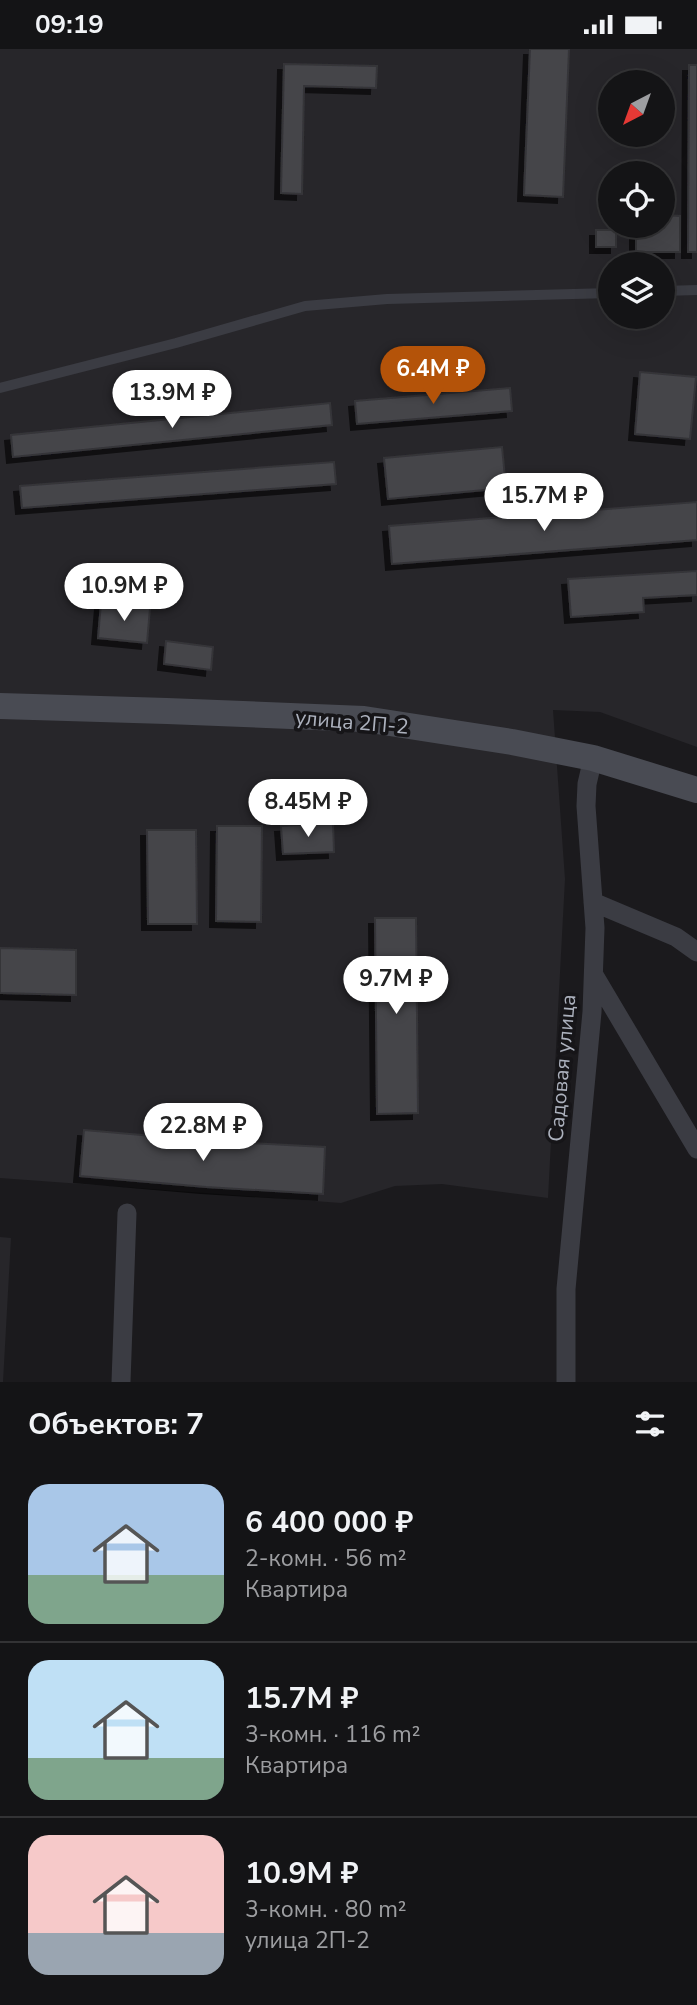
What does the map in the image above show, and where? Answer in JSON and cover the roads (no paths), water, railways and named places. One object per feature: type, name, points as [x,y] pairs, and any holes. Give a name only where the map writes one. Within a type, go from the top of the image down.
[{"type":"main road","name":"улица 2П-2","points":[[0,706],[364,719],[512,742],[593,758],[697,790]]},
{"type":"street","name":"Садовая улица","points":[[566,1382],[566,1289],[592,1012],[593,902],[586,806],[587,784],[593,758]]},
{"type":"street","points":[[593,902],[676,937],[697,952]]},
{"type":"street","points":[[593,974],[697,1149]]},
{"type":"street","points":[[121,1382],[127,1213]]},
{"type":"lane","points":[[675,291],[697,291]]},
{"type":"lane","points":[[0,388],[305,306],[387,299],[598,293]]}]
